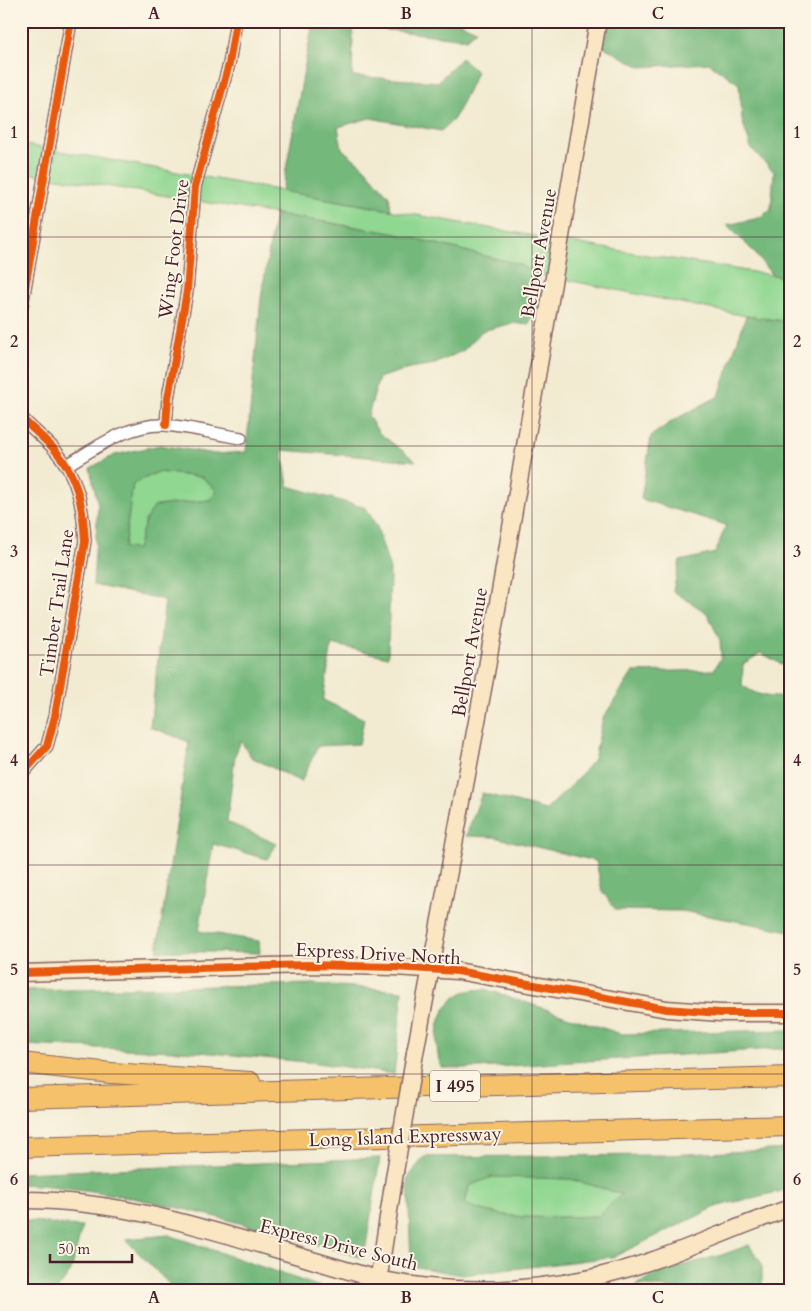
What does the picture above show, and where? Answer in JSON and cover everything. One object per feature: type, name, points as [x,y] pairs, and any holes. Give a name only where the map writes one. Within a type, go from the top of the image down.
[{"type":"highway","points":[[21,1063],[111,1073],[240,1080],[285,1091]]},
{"type":"highway","name":"I 495","points":[[21,1098],[790,1077]]},
{"type":"highway","name":"Long Island Expressway","points":[[21,1147],[790,1126]]},
{"type":"main road","name":"Bellport Avenue","points":[[377,1285],[415,1052],[486,673],[598,21]]},
{"type":"main road","name":"Express Drive North","points":[[21,973],[306,965],[430,969],[508,980],[667,1010],[720,1013],[790,1013]]},
{"type":"main road","name":"Express Drive South","points":[[21,1200],[73,1201],[146,1212],[377,1285],[492,1289],[537,1286],[584,1279],[651,1261],[790,1208]]},
{"type":"street","points":[[21,311],[71,21]]},
{"type":"street","name":"Wing Foot Drive","points":[[166,425],[168,398],[187,291],[195,187],[229,64],[236,21]]},
{"type":"street","name":"Timber Trail Lane","points":[[21,417],[67,465],[78,491],[83,511],[85,541],[55,716],[46,746],[21,775]]},
{"type":"street","points":[[67,465],[116,436],[150,425],[166,425],[241,438]]},
{"type":"green space","points":[[313,21],[456,21],[476,30],[466,39],[353,26],[352,76],[438,82],[461,58],[477,72],[454,119],[441,131],[370,118],[338,127],[342,149],[364,167],[389,196],[391,210],[282,191]]},
{"type":"green space","points":[[607,21],[790,21],[790,278],[772,275],[753,251],[727,225],[759,218],[771,209],[774,172],[751,148],[742,120],[739,84],[709,63],[641,67],[604,47]]},
{"type":"green space","points":[[21,144],[573,243],[790,278],[790,322],[746,316],[537,274],[518,264],[392,233],[21,172]]},
{"type":"green space","points":[[275,214],[392,233],[518,264],[537,274],[540,288],[539,301],[528,325],[513,323],[482,331],[464,350],[435,364],[410,368],[379,378],[368,416],[379,433],[416,461],[282,450],[288,486],[366,508],[377,527],[390,570],[388,657],[332,644],[323,700],[364,719],[359,744],[318,746],[301,782],[251,757],[241,741],[235,755],[227,822],[277,844],[267,859],[213,844],[199,931],[259,941],[260,953],[157,951],[189,742],[150,727],[165,600],[93,585],[98,505],[90,468],[115,455],[160,445],[215,454],[246,452],[261,298]],"holes":[[[158,472],[202,477],[217,491],[210,500],[155,506],[146,519],[137,549],[124,548],[133,484]]]},
{"type":"green space","points":[[746,316],[790,322],[790,576],[787,577],[790,579],[790,676],[783,665],[761,653],[743,664],[742,685],[764,696],[790,696],[790,824],[786,846],[790,852],[790,896],[788,897],[790,931],[682,911],[616,910],[602,891],[596,861],[494,837],[466,836],[482,793],[546,810],[573,784],[594,759],[603,718],[633,672],[714,670],[721,657],[720,640],[707,613],[673,591],[680,561],[715,553],[726,525],[641,499],[651,436],[674,420],[719,396]]},
{"type":"green space","points":[[158,472],[202,477],[217,491],[210,500],[180,503],[146,519],[137,549],[124,548],[133,484]]},
{"type":"green space","points":[[315,984],[403,991],[394,1074],[317,1063],[200,1052],[21,1045],[21,990]]},
{"type":"green space","points":[[485,989],[621,1034],[790,1030],[790,1048],[479,1068],[441,1068],[438,1058],[437,1037],[441,1016],[446,1007],[453,999],[464,992]]},
{"type":"green space","points":[[790,1149],[790,1189],[718,1206],[613,1257],[462,1275],[411,1266],[408,1178],[424,1157],[666,1155]],"holes":[[[492,1177],[570,1179],[622,1194],[598,1216],[514,1216],[497,1214],[465,1204],[469,1186]]]},
{"type":"green space","points":[[380,1158],[364,1258],[152,1202],[109,1194],[21,1184],[21,1173]]},
{"type":"green space","points":[[492,1176],[570,1179],[622,1194],[598,1216],[514,1216],[497,1214],[465,1204],[469,1186]]},
{"type":"green space","points":[[21,1220],[82,1227],[71,1271],[57,1290],[21,1290]]},
{"type":"green space","points":[[169,1235],[329,1290],[169,1290],[169,1284],[125,1239]]},
{"type":"green space","points":[[749,1245],[762,1264],[762,1290],[687,1290],[636,1285],[662,1271],[722,1255]]},
{"type":"cycle path","points":[[21,311],[71,21]]},
{"type":"cycle path","points":[[166,425],[168,398],[187,291],[195,187],[229,64],[236,21]]},
{"type":"cycle path","points":[[21,417],[55,450],[69,470],[81,504],[85,541],[55,716],[47,746],[21,775]]},
{"type":"cycle path","points":[[21,973],[306,965],[394,967],[457,971],[667,1009],[720,1013],[790,1013]]}]
